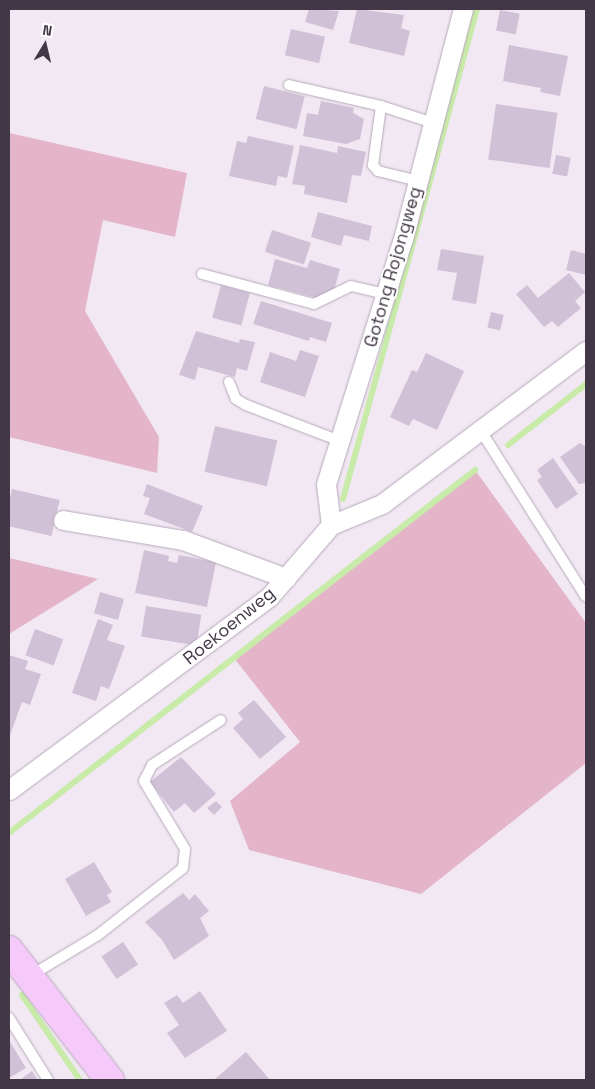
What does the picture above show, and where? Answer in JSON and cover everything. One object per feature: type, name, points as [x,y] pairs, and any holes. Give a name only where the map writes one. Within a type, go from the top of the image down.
[{"type":"street","name":"Gotong Rojongweg","points":[[331,525],[326,484],[387,294],[462,9]]},
{"type":"street","name":"Roekoenweg","points":[[11,783],[207,646],[269,597],[331,525],[382,504],[586,351]]},
{"type":"street","points":[[63,520],[183,540],[286,578]]},
{"type":"street","points":[[19,967],[110,1080]]},
{"type":"lane","points":[[289,85],[381,106],[433,123]]},
{"type":"lane","points":[[381,106],[373,165],[378,171],[418,181]]},
{"type":"lane","points":[[202,274],[314,304],[351,286],[387,294]]},
{"type":"lane","points":[[229,382],[233,394],[246,405],[340,441]]},
{"type":"lane","points":[[481,431],[586,597]]},
{"type":"lane","points":[[19,967],[98,935],[183,868],[186,848],[144,781],[152,766],[221,720]]},
{"type":"lane","points":[[9,1018],[48,1080]]},
{"type":"shaded area","points":[[9,133],[187,173],[175,237],[103,220],[85,311],[159,437],[157,473],[9,437]]},
{"type":"shaded area","points":[[475,470],[586,623],[586,763],[421,894],[249,850],[230,801],[300,742],[234,658]]},
{"type":"shaded area","points":[[9,558],[98,579],[9,634]]},
{"type":"building","points":[[309,9],[339,11],[333,30],[305,22]]},
{"type":"building","points":[[357,9],[404,15],[401,28],[410,31],[404,56],[349,43]]},
{"type":"building","points":[[500,10],[520,14],[516,34],[496,31]]},
{"type":"building","points":[[291,29],[325,37],[319,63],[285,55]]},
{"type":"building","points":[[509,45],[568,56],[560,96],[540,92],[541,88],[503,81]]},
{"type":"building","points":[[264,86],[305,96],[297,129],[256,119]]},
{"type":"building","points":[[321,101],[354,108],[353,113],[364,119],[360,139],[346,144],[303,136],[307,113],[318,115]]},
{"type":"building","points":[[496,104],[557,113],[550,168],[488,159]]},
{"type":"building","points":[[248,136],[294,146],[287,178],[278,176],[276,186],[229,176],[237,141],[246,143]]},
{"type":"building","points":[[300,145],[337,153],[338,146],[366,152],[361,176],[352,175],[347,203],[304,194],[305,186],[292,184]]},
{"type":"building","points":[[556,155],[571,158],[567,177],[552,174]]},
{"type":"building","points":[[318,212],[372,226],[369,241],[344,235],[341,246],[311,237]]},
{"type":"building","points":[[272,230],[311,243],[304,265],[265,252]]},
{"type":"building","points":[[441,249],[484,256],[476,304],[452,300],[457,273],[437,270]]},
{"type":"building","points":[[571,250],[586,254],[586,275],[566,270]]},
{"type":"building","points":[[275,259],[307,268],[310,260],[340,269],[333,294],[327,292],[325,300],[268,285]]},
{"type":"building","points":[[569,273],[585,292],[575,301],[581,308],[558,327],[552,321],[544,327],[516,294],[527,285],[538,298]]},
{"type":"building","points":[[221,285],[250,293],[241,326],[212,318]]},
{"type":"building","points":[[261,301],[332,323],[326,342],[310,337],[309,341],[253,324]]},
{"type":"building","points":[[491,312],[504,315],[500,331],[487,328]]},
{"type":"building","points":[[196,331],[239,343],[240,339],[255,342],[247,371],[237,368],[235,377],[198,367],[195,380],[179,375]]},
{"type":"building","points":[[300,350],[319,356],[305,397],[260,382],[270,352],[296,361]]},
{"type":"building","points":[[426,353],[464,371],[437,430],[413,419],[409,426],[390,417],[412,370],[417,372]]},
{"type":"building","points":[[215,426],[277,440],[267,486],[204,472]]},
{"type":"building","points":[[580,443],[586,447],[586,483],[579,484],[560,457]]},
{"type":"building","points":[[553,458],[578,494],[556,509],[537,480],[542,477],[537,470]]},
{"type":"building","points":[[147,484],[203,506],[192,532],[144,514],[150,498],[143,496]]},
{"type":"building","points":[[12,489],[60,500],[51,536],[9,526],[9,502]]},
{"type":"building","points":[[144,550],[169,556],[168,561],[177,563],[179,555],[216,562],[207,607],[135,593]]},
{"type":"building","points":[[100,592],[124,599],[118,620],[94,613]]},
{"type":"building","points":[[146,606],[201,615],[196,645],[141,637]]},
{"type":"building","points":[[98,619],[113,625],[107,640],[125,646],[109,689],[101,686],[96,701],[72,693]]},
{"type":"building","points":[[35,629],[63,639],[54,666],[25,655]]},
{"type":"building","points":[[9,655],[28,661],[25,669],[41,674],[30,705],[22,702],[9,738]]},
{"type":"building","points":[[254,700],[286,737],[260,759],[233,728],[243,719],[238,713]]},
{"type":"building","points":[[181,757],[216,794],[194,813],[185,803],[174,812],[150,782]]},
{"type":"building","points":[[216,801],[222,807],[214,815],[207,808]]},
{"type":"building","points":[[94,862],[112,892],[107,895],[111,902],[86,916],[65,879]]},
{"type":"building","points":[[183,893],[189,900],[195,894],[209,911],[200,918],[209,936],[174,960],[162,940],[145,922]]},
{"type":"building","points":[[123,942],[138,964],[117,979],[101,957]]},
{"type":"building","points":[[200,991],[227,1031],[185,1058],[167,1033],[179,1025],[164,1003],[177,995],[183,1003]]},
{"type":"building","points":[[9,1040],[26,1068],[9,1078]]},
{"type":"building","points":[[246,1052],[270,1080],[214,1080]]},
{"type":"building","points":[[32,1071],[38,1080],[14,1080],[21,1079]]},
{"type":"waterway","points":[[343,499],[477,9]]},
{"type":"waterway","points":[[508,445],[586,384]]},
{"type":"waterway","points":[[9,833],[475,470]]},
{"type":"waterway","points":[[22,995],[80,1080]]}]
